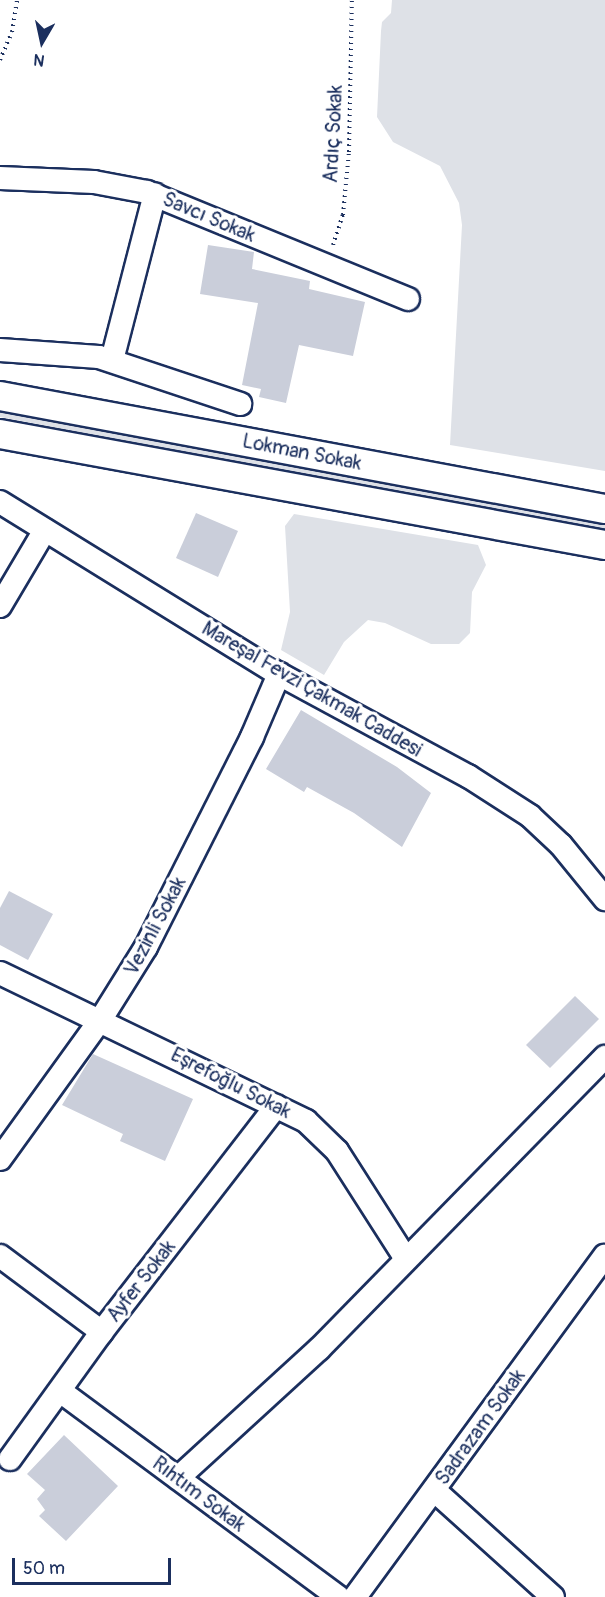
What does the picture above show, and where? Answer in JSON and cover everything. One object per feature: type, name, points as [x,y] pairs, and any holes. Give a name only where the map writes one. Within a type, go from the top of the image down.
[{"type":"main road","name":"Lokman Sokak","points":[[0,396],[605,508]]},
{"type":"main road","name":"Lokman Sokak","points":[[0,434],[605,545]]},
{"type":"street","name":"Savcı Sokak","points":[[0,178],[94,182],[155,194],[408,299]]},
{"type":"street","points":[[112,360],[155,194]]},
{"type":"street","name":"Lokman Sokak","points":[[0,350],[112,360],[191,391],[240,404]]},
{"type":"street","name":"Mareşal Fevzi Çakmak Caddesi","points":[[0,502],[279,674],[468,776],[530,816],[561,845],[605,899]]},
{"type":"street","points":[[0,606],[45,530]]},
{"type":"street","name":"Vezinli Sokak","points":[[0,1159],[101,1018],[146,947],[252,736],[279,674]]},
{"type":"street","name":"Eşrefoğlu Sokak","points":[[0,973],[101,1018],[306,1121],[337,1151],[406,1259]]},
{"type":"street","points":[[178,1478],[319,1349],[605,1058]]},
{"type":"street","name":"Ayfer Sokak","points":[[10,1459],[102,1332],[276,1106]]},
{"type":"street","points":[[0,1256],[102,1332]]},
{"type":"street","name":"Sadrazam Sokak","points":[[355,1597],[605,1256]]},
{"type":"street","name":"Rıhtım Sokak","points":[[60,1391],[338,1597]]},
{"type":"street","points":[[434,1490],[553,1597]]},
{"type":"path","points":[[0,60],[12,32],[17,0]]},
{"type":"path","name":"Ardıç Sokak","points":[[327,266],[343,215],[349,152],[352,0]]},
{"type":"shaded area","points":[[392,0],[605,0],[605,471],[450,445],[462,225],[459,203],[440,166],[393,142],[377,117],[382,22],[391,13]]},
{"type":"shaded area","points":[[0,406],[605,518],[605,531],[0,417]]},
{"type":"shaded area","points":[[294,514],[478,545],[486,565],[472,592],[470,633],[459,644],[431,644],[385,623],[368,620],[344,642],[324,675],[281,650],[290,612],[285,526]]},
{"type":"building","points":[[208,245],[254,252],[252,269],[310,281],[309,289],[365,302],[353,356],[299,345],[286,403],[259,397],[261,389],[242,385],[258,303],[200,294]]},
{"type":"building","points":[[196,513],[238,531],[218,577],[176,558]]},
{"type":"building","points":[[301,710],[397,767],[431,793],[402,847],[354,813],[307,787],[304,792],[266,769]]},
{"type":"building","points":[[9,891],[53,914],[28,960],[0,945],[0,908]]},
{"type":"building","points":[[575,996],[599,1019],[550,1068],[526,1045]]},
{"type":"building","points":[[93,1054],[193,1099],[165,1161],[120,1141],[123,1134],[62,1105]]},
{"type":"building","points":[[64,1435],[118,1486],[66,1541],[39,1516],[45,1510],[37,1499],[45,1490],[27,1474]]}]
